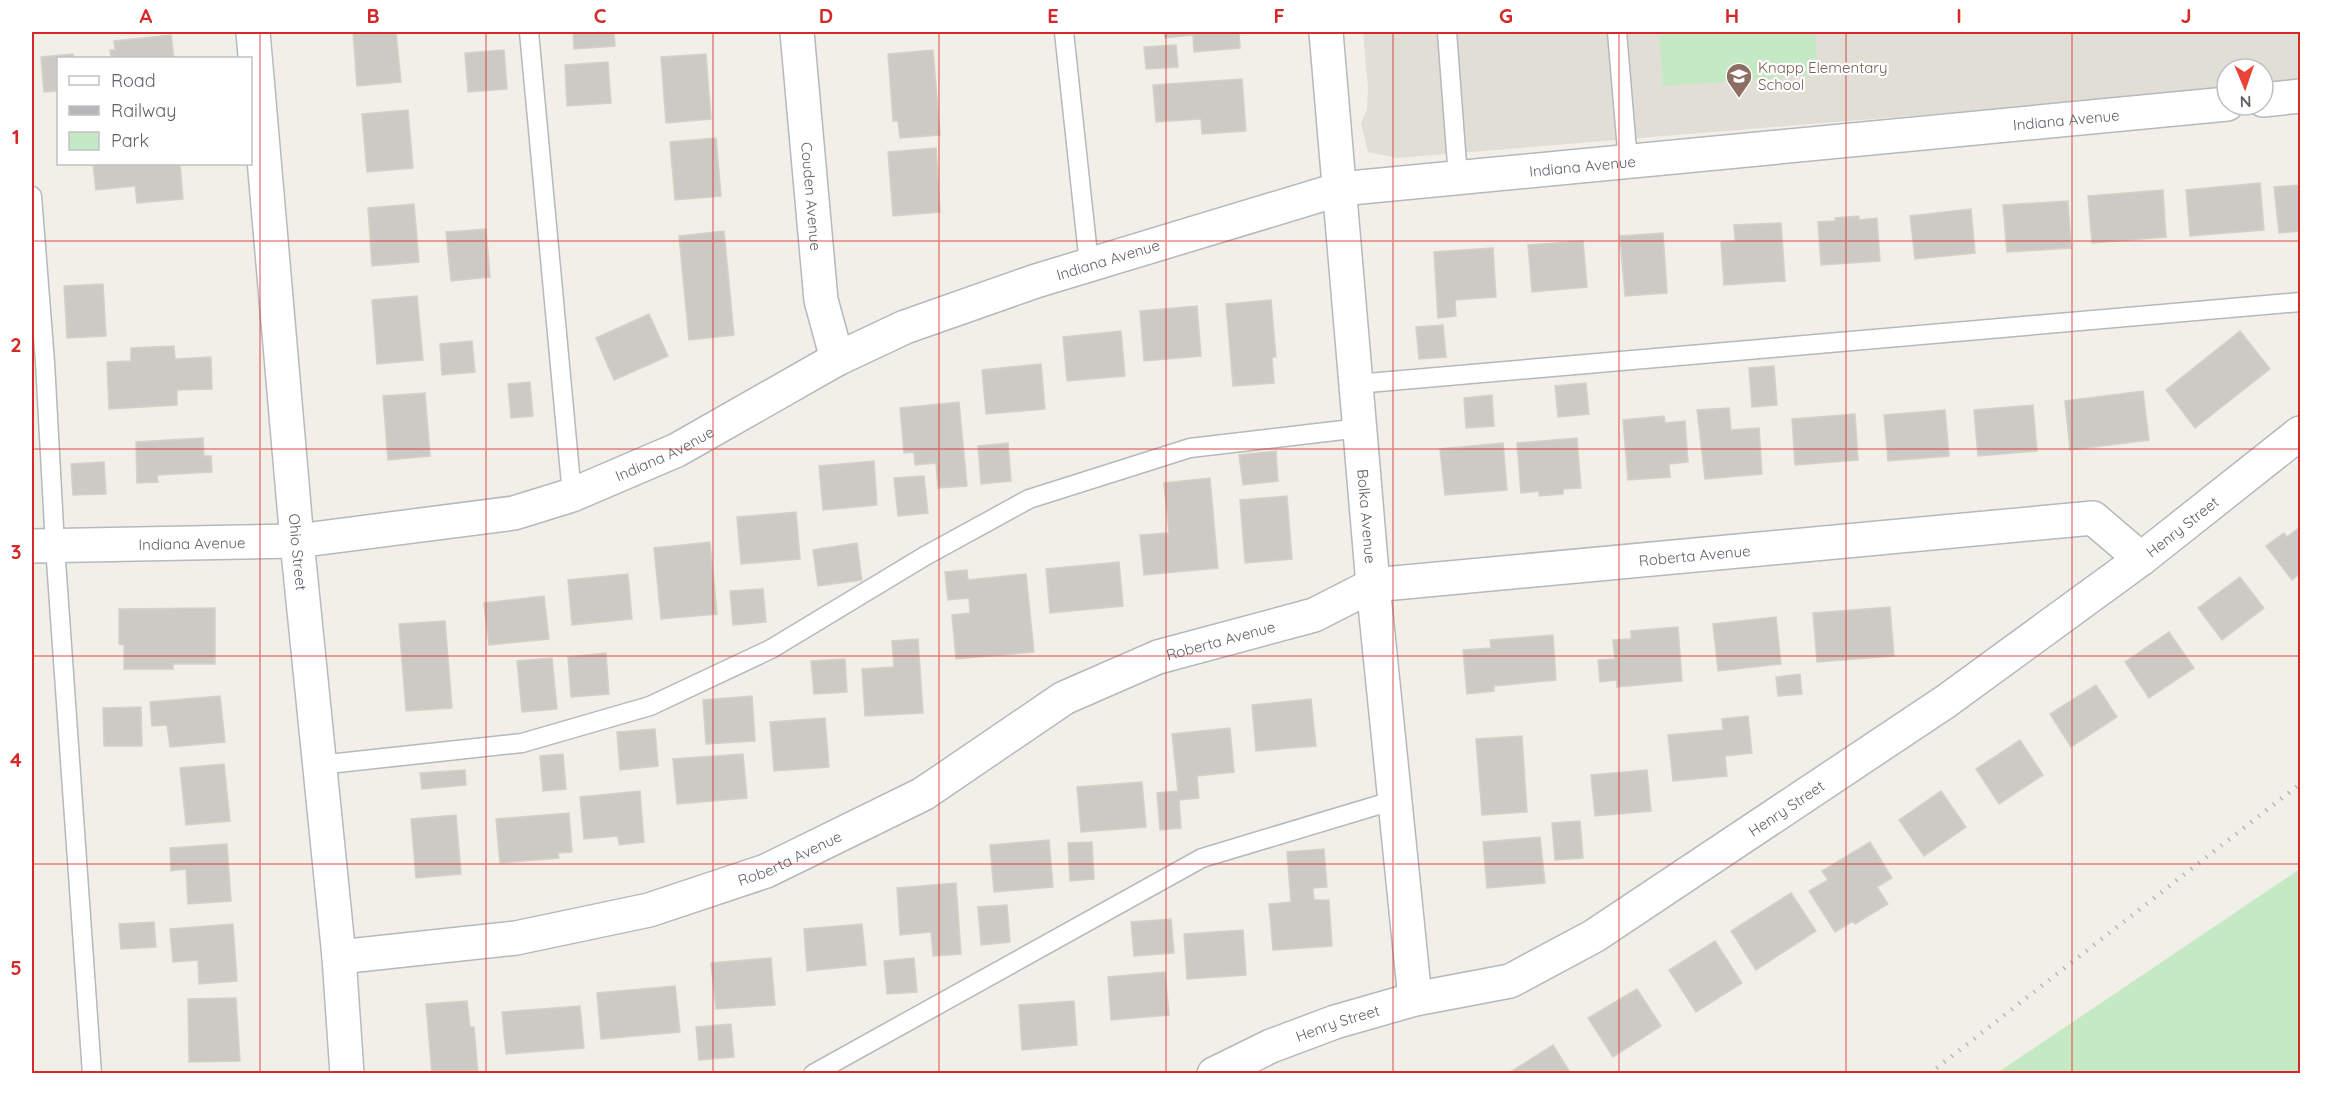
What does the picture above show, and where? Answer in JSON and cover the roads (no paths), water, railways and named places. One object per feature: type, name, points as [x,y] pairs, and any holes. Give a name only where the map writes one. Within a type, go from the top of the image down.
[{"type":"street","name":"Ohio Street","points":[[253,32],[297,541],[339,957],[347,1074]]},
{"type":"street","name":"Couden Avenue","points":[[797,32],[821,300],[837,359]]},
{"type":"street","name":"Bolka Avenue","points":[[1326,32],[1373,585],[1415,999]]},
{"type":"street","points":[[2275,99],[2301,96]]},
{"type":"street","name":"Indiana Avenue","points":[[43,546],[297,541],[514,513],[572,495],[677,450],[837,359],[904,327],[1089,264],[1340,189],[2215,105]]},
{"type":"street","name":"Henry Street","points":[[1214,1074],[1271,1046],[1335,1022],[1415,999],[1510,981],[1594,936],[1945,702],[2141,560],[2301,433]]},
{"type":"street","name":"Roberta Avenue","points":[[339,957],[516,938],[649,910],[766,871],[923,794],[1064,698],[1158,657],[1314,615],[1373,585],[2093,518],[2141,560]]},
{"type":"lane","points":[[529,32],[572,495]]},
{"type":"lane","points":[[1064,32],[1089,264]]},
{"type":"lane","points":[[1447,32],[1458,178]]},
{"type":"lane","points":[[1617,32],[1628,162]]},
{"type":"lane","points":[[32,196],[45,362],[43,546],[92,1074]]},
{"type":"lane","points":[[1356,384],[2301,302]]},
{"type":"lane","points":[[319,765],[522,743],[650,706],[771,649],[925,556],[1029,499],[1190,447],[1360,428]]},
{"type":"lane","points":[[813,1074],[1202,858],[1395,800]]},
{"type":"railway","points":[[1929,1074],[2300,784]]},
{"type":"place","name":"Knapp Elementary School","points":[[1739,99]]}]
